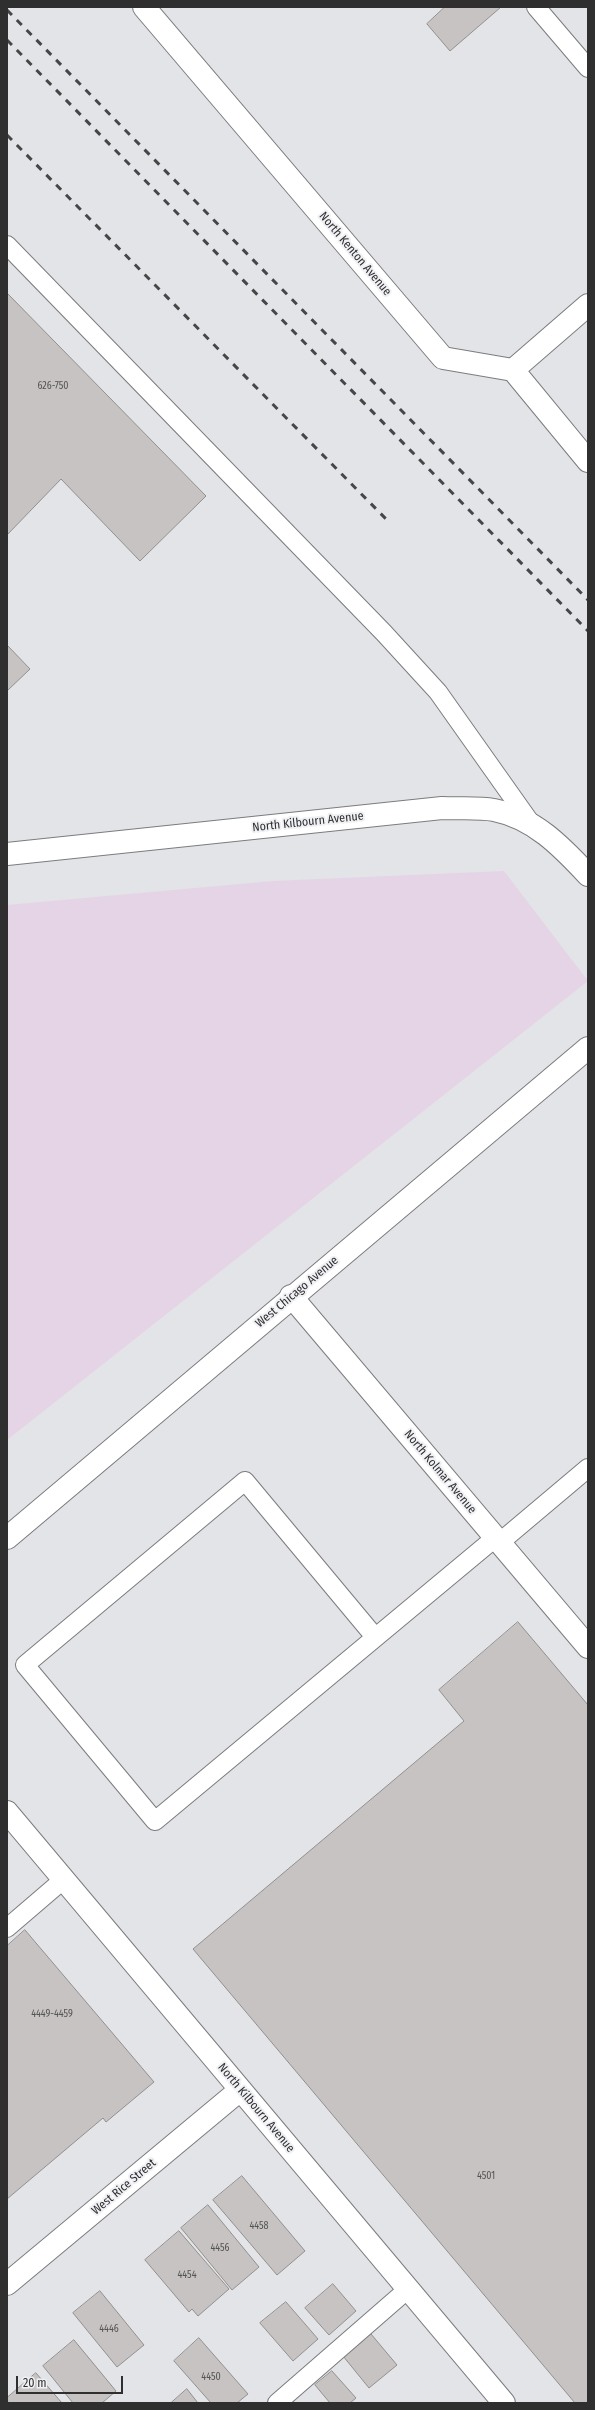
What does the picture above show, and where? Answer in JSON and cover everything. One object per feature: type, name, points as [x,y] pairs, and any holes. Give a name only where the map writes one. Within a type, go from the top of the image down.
[{"type":"street","name":"North Kenton Avenue","points":[[144,7],[443,358],[513,370]]},
{"type":"street","points":[[588,305],[513,370],[588,461]]},
{"type":"street","name":"North Kilbourn Avenue","points":[[7,854],[442,808],[494,810],[530,822],[557,842],[588,875]]},
{"type":"street","name":"West Chicago Avenue","points":[[7,1538],[291,1296],[588,1048]]},
{"type":"street","name":"North Kolmar Avenue","points":[[291,1296],[588,1647]]},
{"type":"street","name":"North Kilbourn Avenue","points":[[7,1812],[504,2403]]},
{"type":"street","name":"West Rice Street","points":[[7,2284],[240,2090]]},
{"type":"lane","points":[[536,7],[588,68]]},
{"type":"lane","points":[[7,245],[372,621],[438,692],[530,822]]},
{"type":"lane","points":[[375,1637],[245,1481],[25,1665],[155,1821],[375,1637],[588,1468]]},
{"type":"lane","points":[[7,1928],[64,1880]]},
{"type":"lane","points":[[277,2403],[408,2290]]},
{"type":"shaded area","points":[[504,871],[588,981],[7,1440],[7,905],[273,881]]},
{"type":"building","points":[[445,7],[501,7],[450,51],[427,24]]},
{"type":"building","points":[[7,293],[206,496],[140,561],[61,479],[7,535]]},
{"type":"building","points":[[7,645],[30,669],[7,691]]},
{"type":"building","points":[[518,1622],[588,1705],[588,2403],[575,2403],[193,1949],[464,1721],[439,1690]]},
{"type":"building","points":[[25,1930],[154,2082],[106,2122],[103,2118],[7,2199],[7,1946]]},
{"type":"building","points":[[242,2176],[305,2251],[277,2275],[213,2200]]},
{"type":"building","points":[[208,2205],[259,2267],[232,2290],[181,2228]]},
{"type":"building","points":[[179,2231],[229,2289],[198,2316],[192,2309],[189,2312],[145,2260]]},
{"type":"building","points":[[333,2284],[356,2311],[329,2335],[305,2308]]},
{"type":"building","points":[[100,2291],[144,2345],[117,2367],[73,2313]]},
{"type":"building","points":[[286,2302],[318,2339],[293,2361],[260,2323]]},
{"type":"building","points":[[371,2334],[397,2365],[369,2388],[343,2356]]},
{"type":"building","points":[[199,2338],[248,2394],[237,2403],[211,2403],[174,2361]]},
{"type":"building","points":[[74,2340],[116,2391],[102,2403],[73,2403],[43,2366]]},
{"type":"building","points":[[332,2371],[356,2398],[350,2403],[330,2403],[315,2385]]},
{"type":"building","points":[[36,2373],[62,2403],[8,2403],[7,2398]]},
{"type":"building","points":[[187,2389],[198,2403],[171,2403]]},
{"type":"railway","points":[[7,10],[588,600]]},
{"type":"railway","points":[[7,40],[588,631]]},
{"type":"railway","points":[[7,135],[390,523]]}]
